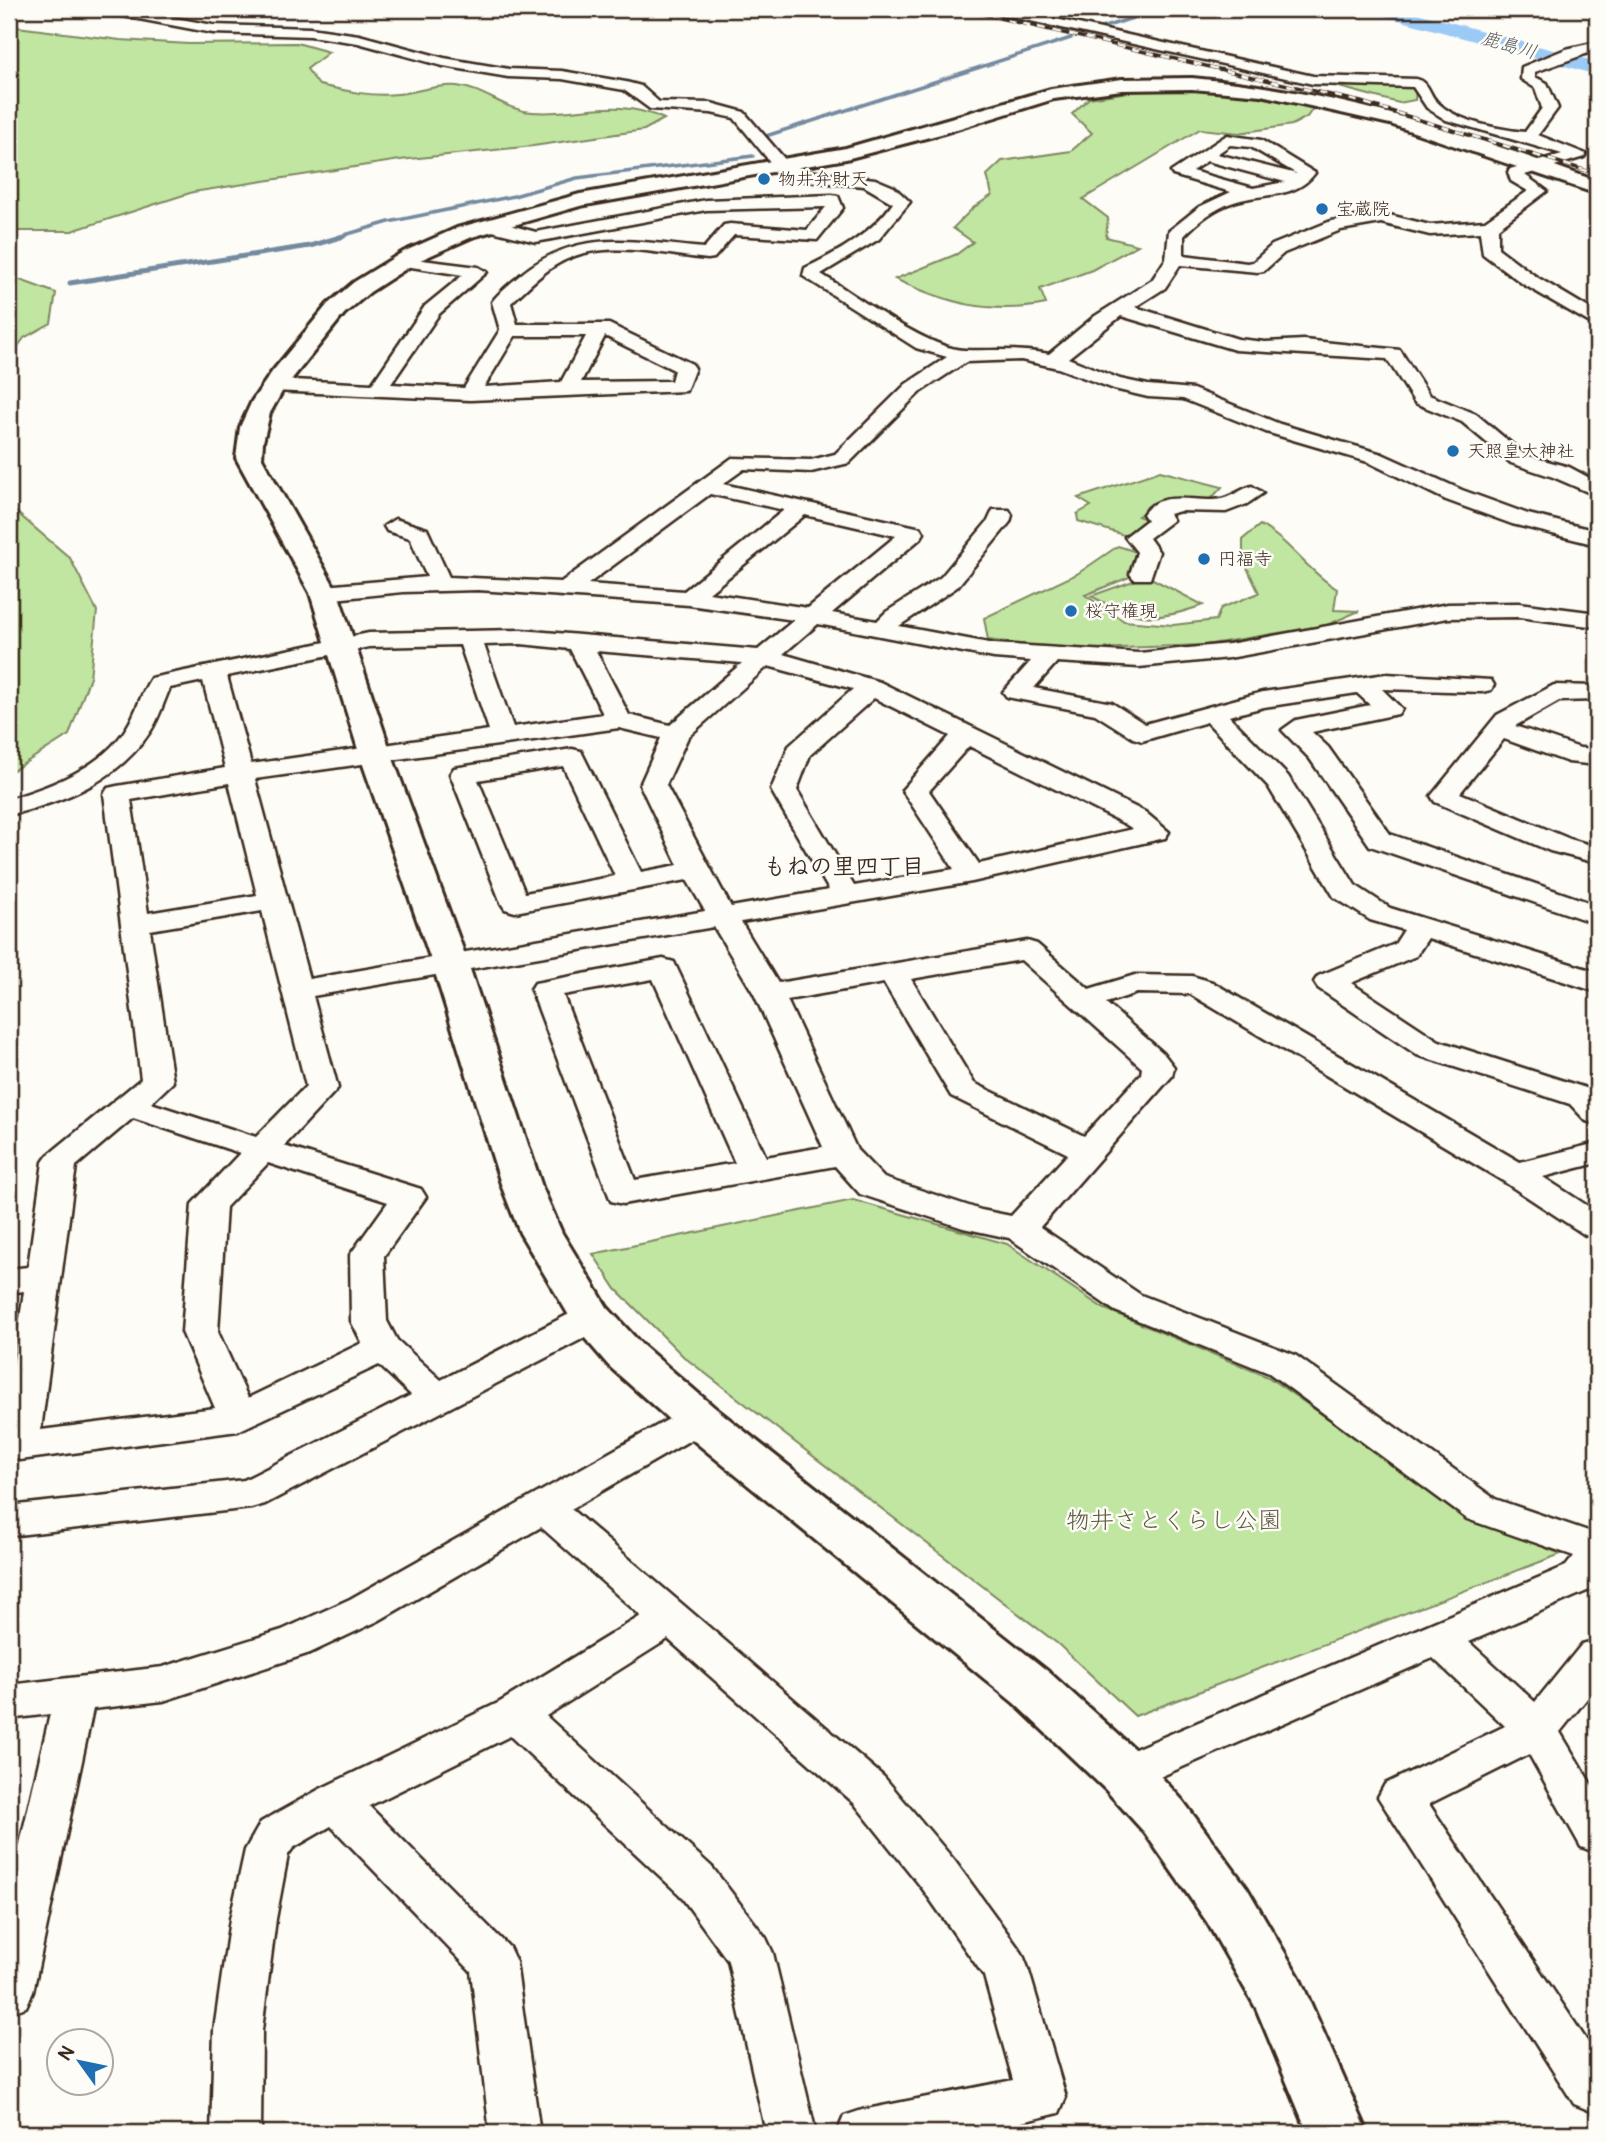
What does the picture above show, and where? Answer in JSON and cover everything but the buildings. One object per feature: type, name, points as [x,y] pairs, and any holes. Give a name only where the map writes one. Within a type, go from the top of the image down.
[{"type":"street","points":[[107,9],[213,29],[275,30],[359,39],[443,62],[486,66],[508,73],[562,75],[626,86],[636,89],[655,106],[711,107],[739,115],[782,166],[807,177],[832,177],[876,185],[897,196],[902,202],[880,230],[855,250],[811,272],[812,276],[923,344],[963,356],[1008,353],[1053,361],[1114,383],[1202,398],[1273,428],[1375,458],[1454,495],[1520,519],[1597,538]]},
{"type":"street","points":[[994,9],[1313,80],[1408,81],[1422,86],[1427,100],[1443,112],[1501,132],[1528,136],[1597,160]]},
{"type":"street","points":[[1528,136],[1550,108],[1542,86],[1528,79],[1527,70],[1571,52],[1597,46]]},
{"type":"street","points":[[1338,2133],[1279,1995],[1227,1905],[1164,1817],[1124,1773],[1032,1688],[698,1419],[625,1355],[592,1318],[541,1233],[522,1188],[450,963],[376,756],[324,593],[249,458],[249,434],[260,405],[273,385],[332,312],[362,286],[404,261],[490,225],[597,197],[884,146],[1051,94],[1109,83],[1152,81],[1237,84],[1315,98],[1433,130],[1597,188]]},
{"type":"street","points":[[1053,361],[1119,310],[1159,284],[1175,259],[1173,241],[1180,229],[1225,199],[1295,185],[1307,173],[1255,143],[1227,140],[1179,172],[1252,193]]},
{"type":"street","points":[[1175,259],[1258,267],[1278,249],[1337,225],[1381,218],[1430,230],[1489,226],[1539,191],[1515,175],[1520,170],[1578,154]]},
{"type":"street","points":[[1204,155],[1299,181]]},
{"type":"street","points":[[470,394],[509,330],[501,302],[529,276],[567,253],[581,249],[630,248],[708,254],[730,229],[811,236],[835,208],[832,200],[706,205],[571,228],[536,237],[490,225]]},
{"type":"street","points":[[1489,226],[1489,250],[1530,280],[1597,321]]},
{"type":"street","points":[[377,390],[432,310],[478,272],[404,261]]},
{"type":"street","points":[[1119,310],[1145,315],[1235,344],[1265,348],[1304,346],[1393,354],[1422,399],[1469,418],[1518,459],[1561,472],[1597,490]]},
{"type":"street","points":[[273,385],[470,394],[568,388],[679,387],[685,368],[609,330],[509,330]]},
{"type":"street","points":[[568,388],[599,331]]},
{"type":"street","points":[[566,589],[739,462],[811,466],[842,459],[913,388],[963,356]]},
{"type":"street","points":[[705,486],[913,533],[676,734],[653,785],[695,870],[769,994],[843,1154],[872,1186],[975,1220],[1019,1229],[1128,1303],[1283,1364],[1481,1509],[1597,1549]]},
{"type":"street","points":[[1142,574],[1148,552],[1136,537],[1162,520],[1154,514],[1164,507],[1177,504],[1226,505],[1252,493]]},
{"type":"street","points":[[690,597],[802,507]]},
{"type":"street","points":[[881,631],[894,617],[949,582],[999,522],[1001,515]]},
{"type":"street","points":[[395,526],[419,534],[441,584]]},
{"type":"street","points":[[324,593],[441,584],[690,597],[816,616],[994,652],[1139,660],[1229,651],[1448,611],[1519,610],[1597,620]]},
{"type":"street","points":[[469,637],[504,737]]},
{"type":"street","points":[[9,807],[31,801],[99,772],[136,732],[160,683],[338,643],[469,637],[578,640],[764,658],[805,666],[871,687],[1135,818],[1156,832],[972,874],[847,897],[296,990]]},
{"type":"street","points":[[578,640],[619,720]]},
{"type":"street","points":[[1048,657],[1016,692],[1103,708],[1142,733],[1263,700],[1386,681],[1482,685]]},
{"type":"street","points":[[213,671],[322,1088],[209,1205],[200,1332],[238,1418]]},
{"type":"street","points":[[1364,686],[1389,709],[1305,725],[1295,730],[1319,753],[1380,839],[1597,915]]},
{"type":"street","points":[[847,897],[784,790],[798,751],[871,687]]},
{"type":"street","points":[[1597,692],[1554,693],[1506,720],[1444,796],[1560,845],[1597,855]]},
{"type":"street","points":[[1212,713],[1279,782],[1344,891],[1380,914],[1569,971],[1597,983]]},
{"type":"street","points":[[383,1348],[238,1418],[20,1446],[60,1162],[158,1082],[117,794],[240,773],[619,720],[676,734]]},
{"type":"street","points":[[1499,729],[1577,756],[1597,757]]},
{"type":"street","points":[[967,733],[915,790],[972,874]]},
{"type":"street","points":[[631,881],[572,757],[463,774],[514,903],[695,870]]},
{"type":"street","points":[[135,924],[273,901]]},
{"type":"street","points":[[1421,926],[1406,950],[1329,982],[1428,1048],[1581,1097],[1597,1114]]},
{"type":"street","points":[[769,994],[1027,950],[1158,1067],[1156,1076],[1019,1229]]},
{"type":"street","points":[[755,1170],[663,968],[546,989],[622,1193],[755,1170],[843,1154]]},
{"type":"street","points":[[893,973],[962,1089],[1089,1151]]},
{"type":"street","points":[[1086,1000],[1135,984],[1192,985],[1515,1174],[1597,1227]]},
{"type":"street","points":[[128,1106],[409,1197],[367,1255],[369,1321],[383,1348],[437,1398]]},
{"type":"street","points":[[1515,1174],[1597,1153]]},
{"type":"street","points":[[9,1281],[44,1277]]},
{"type":"street","points":[[9,1521],[251,1494],[592,1318]]},
{"type":"street","points":[[9,1702],[163,1684],[295,1642],[364,1610],[698,1419]]},
{"type":"street","points":[[544,1508],[869,1790],[938,1874],[1005,1968],[1011,1981],[1042,2097],[863,2133]]},
{"type":"street","points":[[1124,1773],[1580,1577],[1597,1555]]},
{"type":"street","points":[[236,2133],[238,2030],[253,1919],[267,1850],[276,1835],[336,1802],[515,1714],[671,1618]]},
{"type":"street","points":[[1439,1639],[1536,1730],[1597,1834]]},
{"type":"street","points":[[1597,1656],[1536,1730],[1400,1797],[1591,2088],[1597,2087]]},
{"type":"street","points":[[9,1993],[75,1696]]},
{"type":"street","points":[[515,1714],[696,1881],[750,1953],[791,2133]]},
{"type":"street","points":[[336,1802],[493,1962],[515,2133]]},
{"type":"green space","points":[[9,26],[120,40],[189,44],[297,43],[329,52],[307,69],[319,85],[388,95],[457,86],[532,112],[614,108],[646,112],[664,119],[644,130],[533,146],[400,160],[193,192],[72,231],[9,231]]},
{"type":"green space","points":[[1324,83],[1416,86],[1415,100],[1399,103]]},
{"type":"green space","points":[[1156,88],[1229,90],[1314,107],[1307,117],[1292,125],[1239,133],[1200,129],[1083,199],[1108,218],[1106,237],[1138,245],[1092,270],[1040,289],[1046,304],[1006,308],[969,305],[933,295],[895,279],[957,254],[973,242],[953,228],[973,208],[992,195],[987,175],[1002,161],[1071,151],[1092,133],[1072,114],[1089,98]]},
{"type":"green space","points":[[9,276],[56,293],[51,323],[24,338],[9,359]]},
{"type":"green space","points":[[1160,471],[1222,487],[1208,502],[1159,502],[1138,516],[1153,522],[1130,537],[1078,521],[1077,514],[1091,506],[1078,498]]},
{"type":"green space","points":[[9,506],[70,558],[97,611],[90,677],[69,735],[9,773]]},
{"type":"green space","points":[[1260,525],[1281,539],[1317,574],[1337,589],[1334,610],[1359,611],[1327,625],[1205,645],[1064,650],[988,640],[984,618],[1077,574],[1118,546],[1137,552],[1132,576],[1085,595],[1124,621],[1173,625],[1216,620],[1221,608],[1259,593],[1243,559],[1243,539]]},
{"type":"green space","points":[[1147,576],[1203,605],[1171,615],[1145,616],[1120,610],[1091,596]]},
{"type":"green space","name":"物井さとくらし公園","points":[[853,1200],[1007,1244],[1103,1308],[1268,1377],[1476,1521],[1561,1554],[1135,1716],[1058,1644],[684,1357],[616,1289],[593,1254]]},
{"type":"waterway","points":[[1098,29],[1161,9]]},
{"type":"waterway","name":"鹿島川","points":[[1380,9],[1597,69]]},
{"type":"waterway","points":[[766,136],[1071,38]]},
{"type":"waterway","points":[[338,237],[389,222],[514,196],[577,178],[753,156]]},
{"type":"waterway","points":[[70,283],[310,246],[344,236]]},
{"type":"railway","points":[[960,9],[1361,102],[1597,174]]},
{"type":"place","name":"物井弁財天","points":[[764,179]]},
{"type":"place","name":"宝蔵院","points":[[1322,209]]},
{"type":"place","name":"天照皇大神社","points":[[1453,451]]},
{"type":"place","name":"円福寺","points":[[1204,559]]},
{"type":"place","name":"桜守権現","points":[[1071,611]]},
{"type":"district","name":"もねの里四丁目","points":[[844,866]]}]
